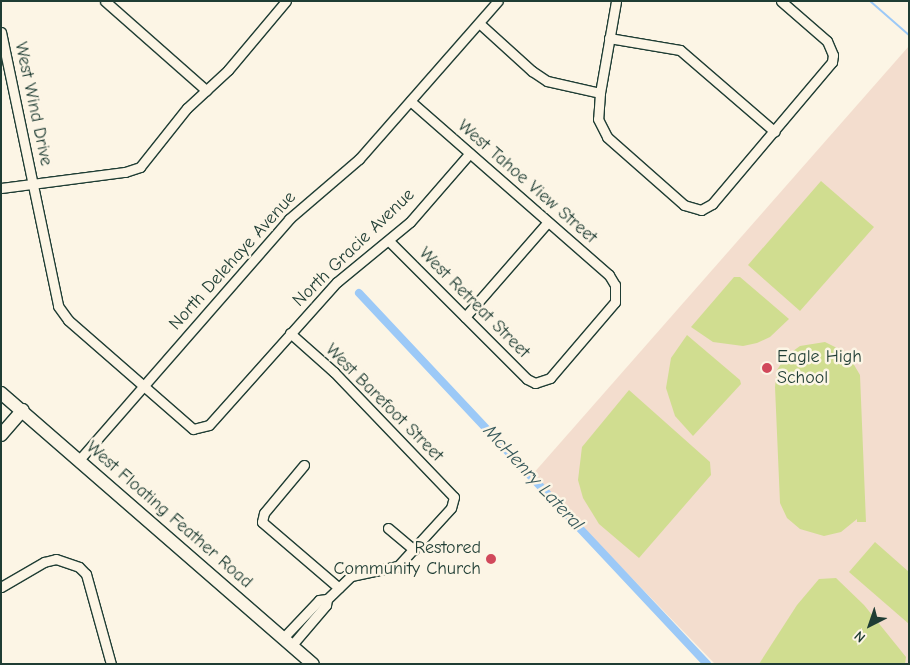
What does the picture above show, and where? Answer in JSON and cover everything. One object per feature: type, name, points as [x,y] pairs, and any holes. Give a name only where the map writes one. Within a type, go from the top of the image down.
[{"type":"main road","name":"West Floating Feather Road","points":[[1,392],[313,664]]},
{"type":"main road","points":[[1,435],[22,410]]},
{"type":"street","points":[[105,1],[206,90]]},
{"type":"street","points":[[1,188],[133,170],[146,161],[172,125],[228,70],[286,1]]},
{"type":"street","name":"North Delehaye Avenue","points":[[79,460],[289,219],[359,159],[498,1]]},
{"type":"street","points":[[616,1],[600,93],[598,119],[607,137],[684,205],[701,210],[712,204],[828,70],[833,54],[827,41],[782,1]]},
{"type":"street","points":[[479,23],[532,72],[547,81],[600,93]]},
{"type":"street","name":"West Wind Drive","points":[[1,32],[62,314],[188,427],[199,430]]},
{"type":"street","points":[[609,38],[680,50],[775,132]]},
{"type":"street","name":"West Tahoe View Street","points":[[410,101],[609,275],[616,291],[612,308],[550,378],[540,383]]},
{"type":"street","name":"North Gracie Avenue","points":[[199,430],[209,425],[337,282],[410,222],[470,153]]},
{"type":"street","points":[[465,317],[548,222]]},
{"type":"street","name":"West Retreat Street","points":[[389,241],[527,379],[540,383]]},
{"type":"street","name":"West Barefoot Street","points":[[290,333],[334,372],[454,497],[451,508],[414,550]]},
{"type":"street","points":[[304,465],[262,518],[262,522],[339,588]]},
{"type":"street","points":[[288,642],[319,600],[327,600],[351,576],[398,566],[414,550],[388,528]]},
{"type":"street","points":[[1,587],[44,562],[70,561],[86,574],[111,664]]},
{"type":"shaded area","name":"Eagle High School","points":[[909,46],[909,664],[715,664],[532,475]]},
{"type":"green space","points":[[821,181],[874,227],[800,311],[748,265]]},
{"type":"green space","points":[[734,277],[740,277],[789,319],[770,337],[757,343],[743,346],[713,342],[691,327]]},
{"type":"green space","points":[[687,335],[740,380],[741,384],[693,436],[675,416],[666,388],[671,358]]},
{"type":"green space","points":[[825,342],[847,353],[860,375],[866,522],[857,522],[857,519],[841,532],[824,536],[800,529],[787,518],[780,503],[775,387],[777,370],[786,356],[800,346]]},
{"type":"green space","points":[[629,390],[710,462],[711,475],[639,558],[599,524],[583,498],[578,480],[582,447]]},
{"type":"green space","points":[[875,542],[909,572],[909,624],[849,572]]},
{"type":"green space","points":[[836,578],[864,605],[906,657],[905,664],[759,664],[797,605],[819,579]]},
{"type":"waterway","points":[[870,1],[909,35]]},
{"type":"waterway","name":"McHenry Lateral","points":[[359,293],[707,664]]},
{"type":"place","name":"Eagle High School","points":[[767,368]]},
{"type":"place","name":"Restored Community Church","points":[[491,559]]}]
